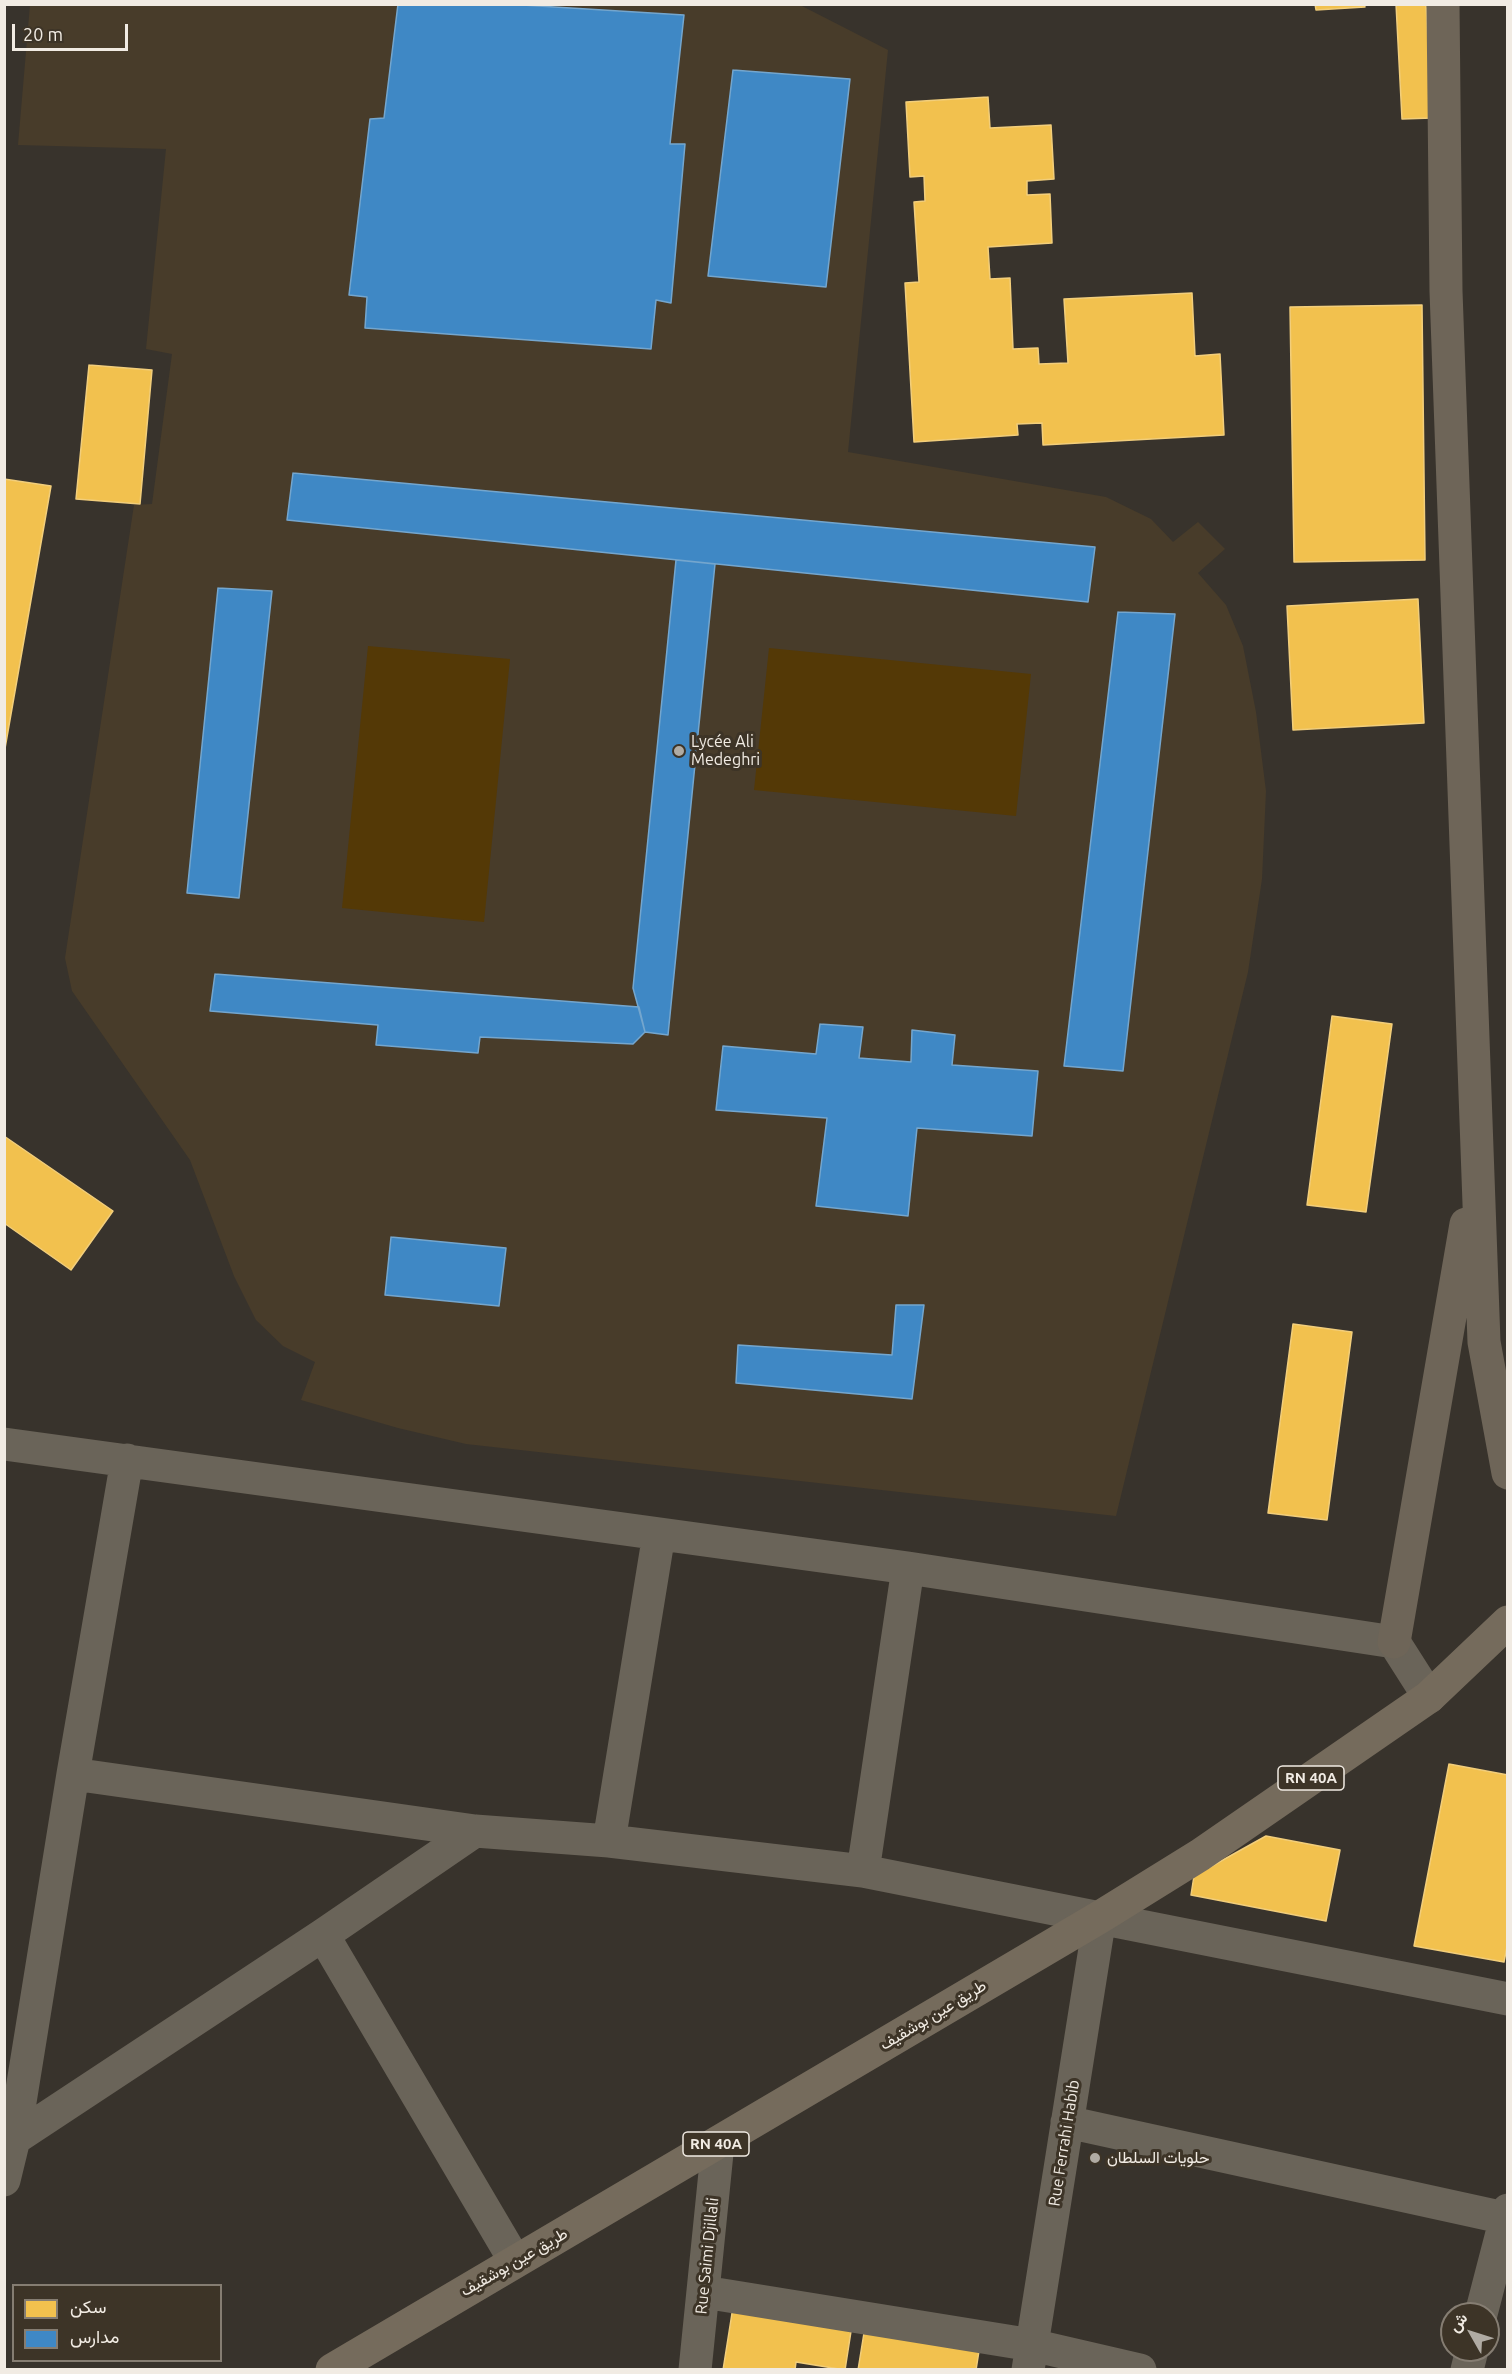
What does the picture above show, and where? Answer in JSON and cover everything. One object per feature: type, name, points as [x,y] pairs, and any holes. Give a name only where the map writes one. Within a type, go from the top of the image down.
[{"type":"main road","name":"طريق عين بوشقيف","points":[[332,2370],[1100,1917],[1200,1855],[1429,1697],[1508,1622]]},
{"type":"street","points":[[1443,4],[1446,291],[1484,1342],[1508,1473]]},
{"type":"street","points":[[1429,1697],[1394,1641],[1478,1154]]},
{"type":"street","points":[[4,1444],[908,1568],[1394,1641]]},
{"type":"street","points":[[4,2180],[14,2139],[127,1460]]},
{"type":"street","points":[[609,1841],[659,1534]]},
{"type":"street","points":[[863,1871],[908,1568]]},
{"type":"street","points":[[73,1774],[475,1831],[609,1841],[863,1871],[1508,1999]]},
{"type":"street","points":[[14,2139],[323,1935],[475,1831]]},
{"type":"street","name":"Rue Ferrahi Habib","points":[[1030,2357],[1100,1917]]},
{"type":"street","points":[[323,1935],[515,2261]]},
{"type":"street","points":[[1067,2122],[1506,2214],[1484,2302]]},
{"type":"street","name":"Rue Saimi Djillali","points":[[695,2370],[718,2143]]},
{"type":"street","points":[[704,2292],[1030,2357],[1140,2370]]},
{"type":"shaded area","name":"Lycée Ali Medeghri","points":[[30,5],[800,5],[888,50],[848,452],[1106,497],[1151,519],[1173,542],[1198,522],[1225,549],[1198,573],[1226,605],[1243,646],[1256,712],[1266,791],[1262,879],[1248,972],[1116,1516],[466,1444],[398,1428],[301,1400],[315,1362],[283,1346],[256,1320],[234,1276],[190,1160],[72,991],[65,958],[134,505],[152,504],[172,354],[146,349],[166,149],[18,145]]},
{"type":"shaded area","points":[[368,646],[510,659],[484,922],[342,908]]},
{"type":"shaded area","points":[[769,648],[1031,674],[1016,816],[754,790]]},
{"type":"building: سكن","points":[[1315,4],[1364,4],[1365,7],[1316,10]]},
{"type":"building: سكن","points":[[1396,4],[1426,4],[1432,118],[1402,119]]},
{"type":"building: سكن","points":[[988,97],[990,128],[1051,125],[1054,179],[1027,181],[1027,195],[1050,194],[1052,243],[988,247],[990,279],[1010,278],[1013,349],[1038,348],[1039,364],[1068,363],[1064,299],[1192,293],[1195,356],[1220,354],[1224,435],[1043,445],[1042,423],[1017,424],[1018,435],[914,442],[905,283],[919,282],[914,202],[925,201],[924,176],[910,177],[906,102]]},
{"type":"building: سكن","points":[[1422,305],[1425,560],[1294,562],[1290,307]]},
{"type":"building: سكن","points":[[89,365],[152,370],[140,504],[76,499]]},
{"type":"building: سكن","points":[[4,479],[51,486],[4,754]]},
{"type":"building: سكن","points":[[1418,599],[1424,723],[1293,730],[1287,606]]},
{"type":"building: سكن","points":[[1332,1016],[1392,1024],[1366,1212],[1307,1205]]},
{"type":"building: سكن","points":[[4,1136],[113,1211],[71,1270],[4,1223]]},
{"type":"building: سكن","points":[[1293,1324],[1352,1332],[1327,1520],[1268,1513]]},
{"type":"building: سكن","points":[[1449,1764],[1508,1775],[1508,1942],[1504,1962],[1414,1946]]},
{"type":"building: سكن","points":[[1266,1836],[1340,1850],[1326,1921],[1191,1895],[1194,1876]]},
{"type":"building: سكن","points":[[733,2307],[852,2325],[845,2370],[796,2362],[795,2370],[723,2370]]},
{"type":"building: سكن","points":[[864,2333],[979,2351],[976,2370],[858,2370]]},
{"type":"building: مدارس","points":[[398,4],[506,4],[684,15],[670,144],[685,144],[671,303],[656,300],[651,349],[365,328],[367,297],[349,295],[370,119],[384,118]]},
{"type":"building: مدارس","points":[[733,70],[850,79],[826,287],[708,276]]},
{"type":"building: مدارس","points":[[293,473],[1095,547],[1088,602],[287,520]]},
{"type":"building: مدارس","points":[[676,560],[715,564],[668,1035],[645,1032],[633,988]]},
{"type":"building: مدارس","points":[[218,588],[272,591],[239,898],[187,893]]},
{"type":"building: مدارس","points":[[1118,612],[1175,614],[1123,1071],[1064,1066]]},
{"type":"building: مدارس","points":[[215,974],[639,1007],[645,1032],[633,1044],[480,1037],[478,1053],[376,1045],[378,1025],[210,1011]]},
{"type":"building: مدارس","points":[[820,1024],[863,1027],[859,1058],[911,1062],[912,1030],[955,1035],[952,1065],[1038,1071],[1032,1136],[917,1128],[908,1216],[816,1206],[827,1118],[716,1110],[723,1046],[816,1054]]},
{"type":"building: مدارس","points":[[391,1237],[506,1248],[499,1306],[385,1295]]},
{"type":"building: مدارس","points":[[896,1305],[924,1305],[912,1399],[736,1383],[738,1345],[892,1355]]},
{"type":"place","name":"Lycée Ali Medeghri","points":[[679,751]]},
{"type":"place","name":"حلويات السلطان","points":[[1095,2158]]}]
